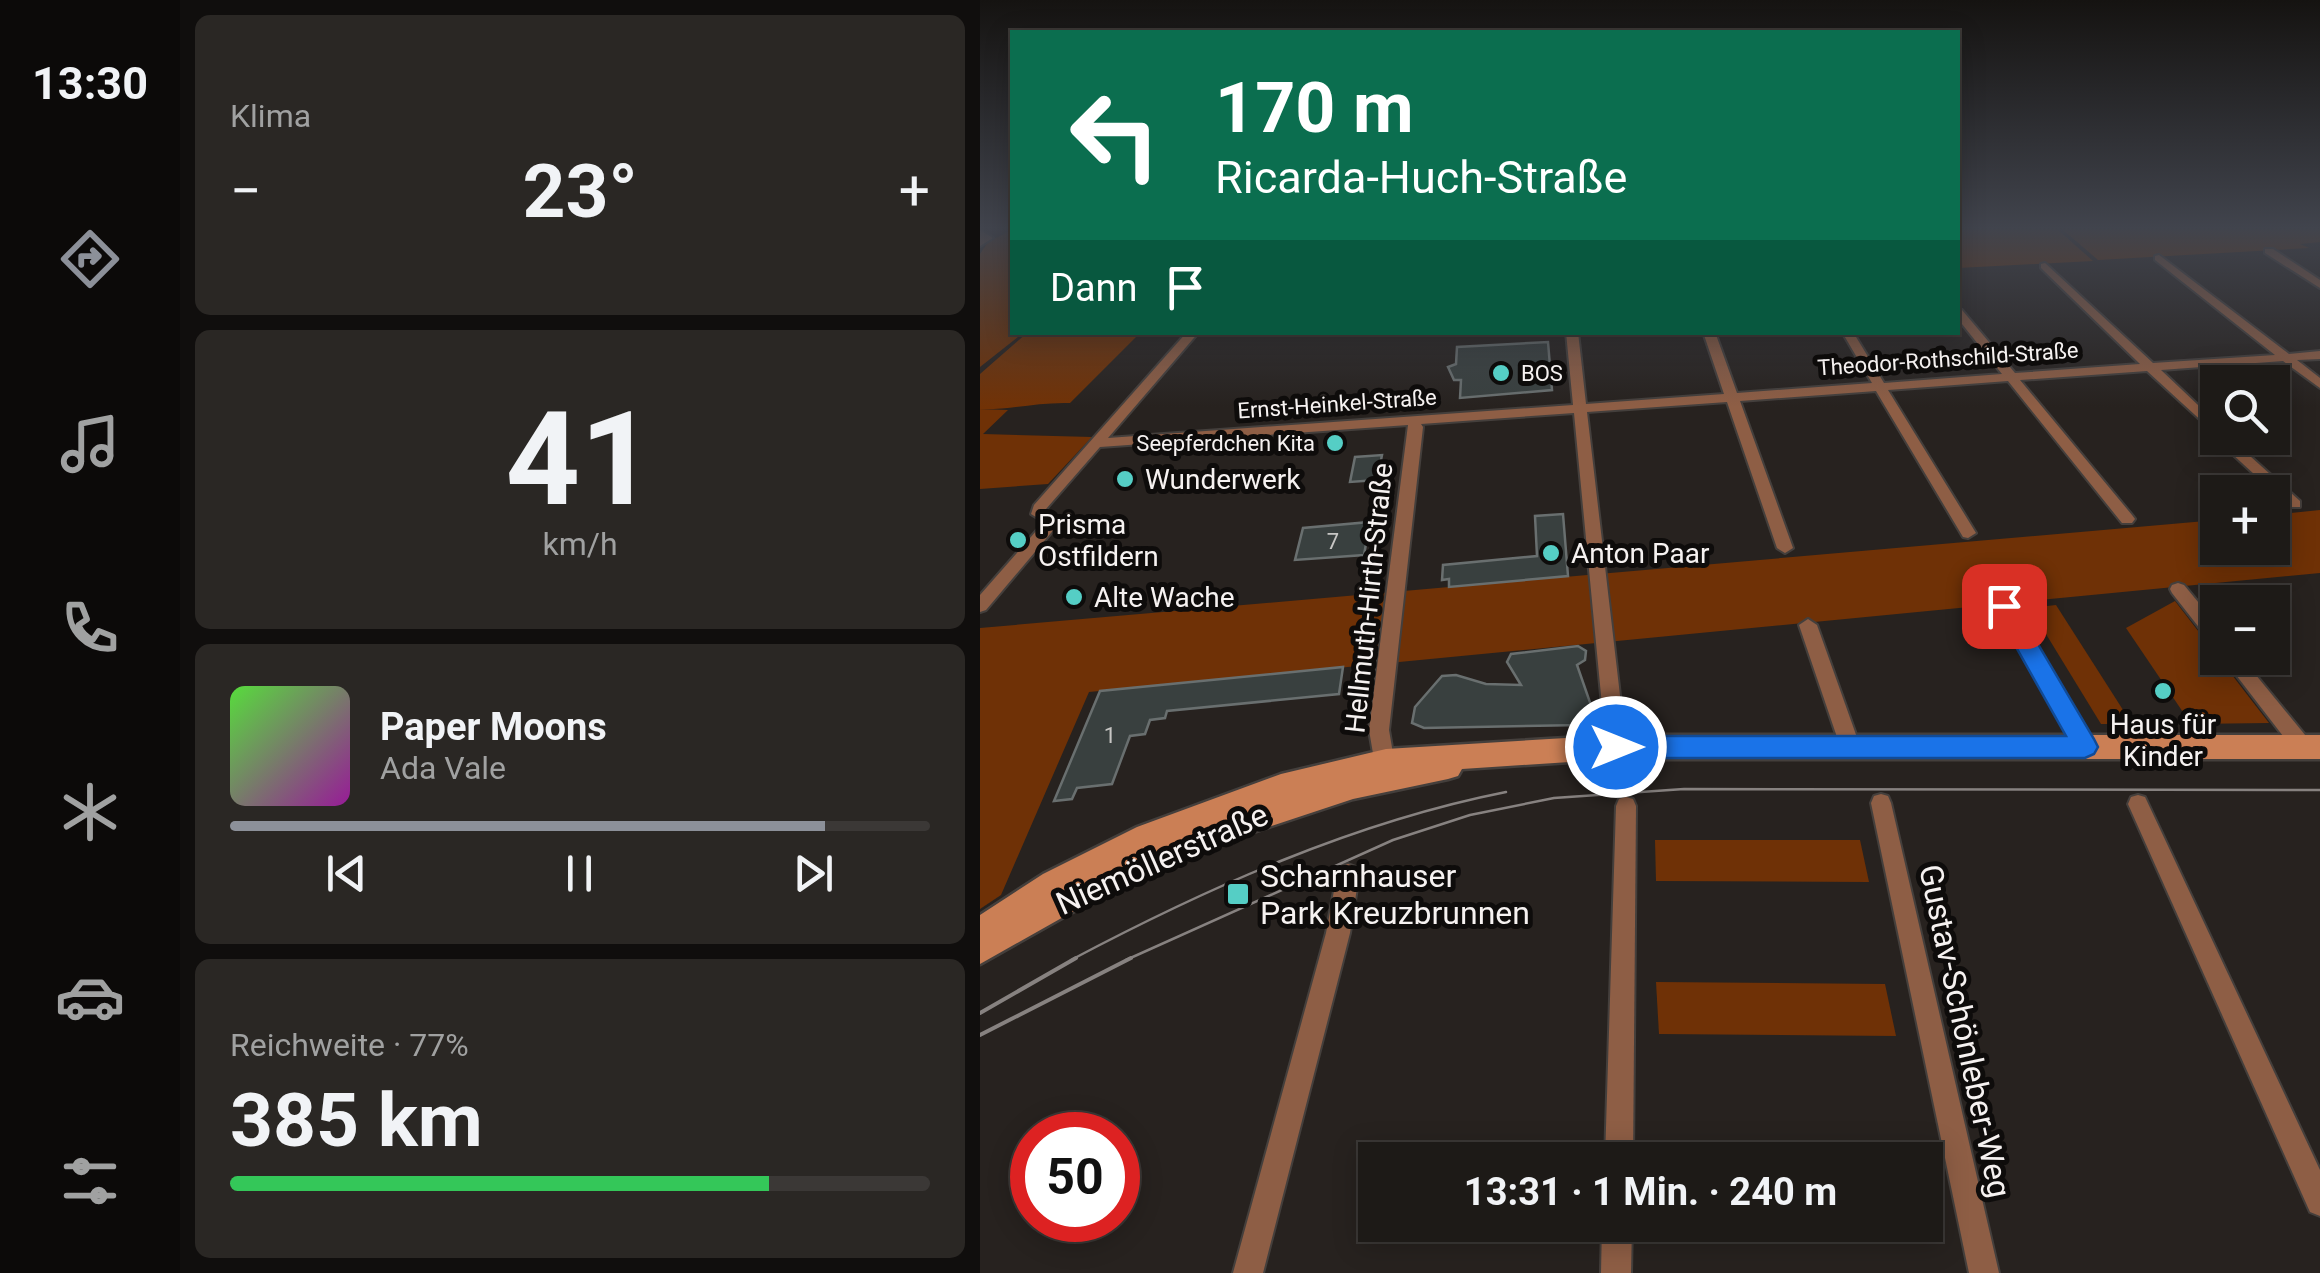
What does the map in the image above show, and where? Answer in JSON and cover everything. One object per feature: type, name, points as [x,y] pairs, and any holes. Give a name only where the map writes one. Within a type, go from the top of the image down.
[{"type":"main road","name":"Niemöllerstraße","points":[[980,934],[1054,886],[1148,837],[1281,787],[1386,771],[1448,768],[1467,758],[1616,747],[2312,747]]},
{"type":"main road","name":"Niemöllerstraße","points":[[980,948],[1080,892],[1200,835],[1386,771]]},
{"type":"street","points":[[2068,288],[2200,415]]},
{"type":"street","points":[[2198,288],[2320,384]]},
{"type":"street","points":[[1960,314],[2127,519]]},
{"type":"street","points":[[980,606],[1051,523],[1052,518],[1039,514],[1039,508],[1191,335]]},
{"type":"street","points":[[1572,335],[1616,747]]},
{"type":"street","points":[[1709,335],[1785,548]]},
{"type":"street","points":[[1849,335],[1968,533]]},
{"type":"street","name":"Theodor-Rothschild-Straße","points":[[1579,408],[2320,355]]},
{"type":"street","name":"Ernst-Heinkel-Straße","points":[[1097,443],[1579,408]]},
{"type":"street","name":"Hellmuth-Hirth-Straße","points":[[1386,771],[1378,744],[1379,730],[1416,427],[1413,422]]},
{"type":"street","points":[[2242,455],[2295,504]]},
{"type":"street","points":[[2178,589],[2200,616]]},
{"type":"street","points":[[2004,606],[2085,747]]},
{"type":"street","points":[[1808,624],[1850,746]]},
{"type":"street","points":[[2247,675],[2312,747]]},
{"type":"street","name":"Gustav-Schönleber-Weg","points":[[1882,803],[1984,1273]]},
{"type":"street","points":[[2138,804],[2320,1202]]},
{"type":"street","points":[[1619,1142],[1626,806]]},
{"type":"street","points":[[1248,1273],[1338,933],[1348,875]]},
{"type":"street","points":[[1616,1273],[1617,1242]]},
{"type":"shaded area","points":[[980,288],[1010,288],[1010,335],[1020,335],[980,367]]},
{"type":"shaded area","points":[[1024,335],[1138,335],[1070,403],[980,409],[980,374]]},
{"type":"shaded area","points":[[980,409],[1008,410],[983,434],[1092,437],[1048,484],[980,489]]},
{"type":"shaded area","points":[[2320,510],[2320,573],[1089,692],[1001,895],[980,909],[980,628],[2200,521],[2200,565],[2290,565],[2290,513]]},
{"type":"shaded area","points":[[2175,601],[2200,633],[2200,675],[2232,675],[2269,723],[2191,724],[2126,628]]},
{"type":"shaded area","points":[[2056,605],[2132,724],[2101,724],[2030,608]]},
{"type":"shaded area","points":[[1655,840],[1860,840],[1869,882],[1656,881]]},
{"type":"shaded area","points":[[1656,982],[1885,984],[1896,1036],[1659,1034]]},
{"type":"building","name":"BOS","points":[[1548,342],[1552,390],[1460,398],[1461,380],[1454,380],[1448,367],[1456,364],[1457,347]]},
{"type":"building","points":[[1382,455],[1377,480],[1350,482],[1355,457]]},
{"type":"building","name":"Anton Paar","points":[[1563,514],[1568,576],[1449,587],[1449,579],[1442,580],[1443,565],[1537,556],[1535,516]]},
{"type":"building","points":[[1370,522],[1364,555],[1295,560],[1303,528]]},
{"type":"building","points":[[1578,646],[1586,651],[1585,660],[1577,665],[1593,711],[1583,725],[1424,728],[1412,723],[1415,707],[1442,676],[1521,685],[1507,662],[1511,654]]},
{"type":"building","points":[[1343,667],[1339,694],[1167,711],[1165,718],[1150,720],[1145,734],[1130,736],[1112,784],[1077,788],[1072,799],[1054,801],[1100,691]]},
{"type":"tram line","points":[[1126,960],[1393,840],[1470,815],[1554,798],[1684,789],[2320,790]]},
{"type":"tram line","points":[[1071,960],[1282,860],[1393,821],[1506,792]]},
{"type":"tram line","points":[[980,1013],[1076,958]]},
{"type":"tram line","points":[[980,1035],[1131,958]]},
{"type":"place","name":"BOS","points":[[1501,373]]},
{"type":"place","name":"Seepferdchen Kita","points":[[1335,443]]},
{"type":"place","name":"Wunderwerk","points":[[1125,479]]},
{"type":"place","name":"Prisma Ostfildern","points":[[1018,540]]},
{"type":"place","name":"Anton Paar","points":[[1551,553]]},
{"type":"place","name":"Alte Wache","points":[[1074,597]]},
{"type":"place","name":"Haus für Kinder","points":[[2163,691]]},
{"type":"place","name":"Scharnhauser Park Kreuzbrunnen","points":[[1238,894]]},
{"type":"route","points":[[1616,747],[2085,747],[2004,606]]}]
